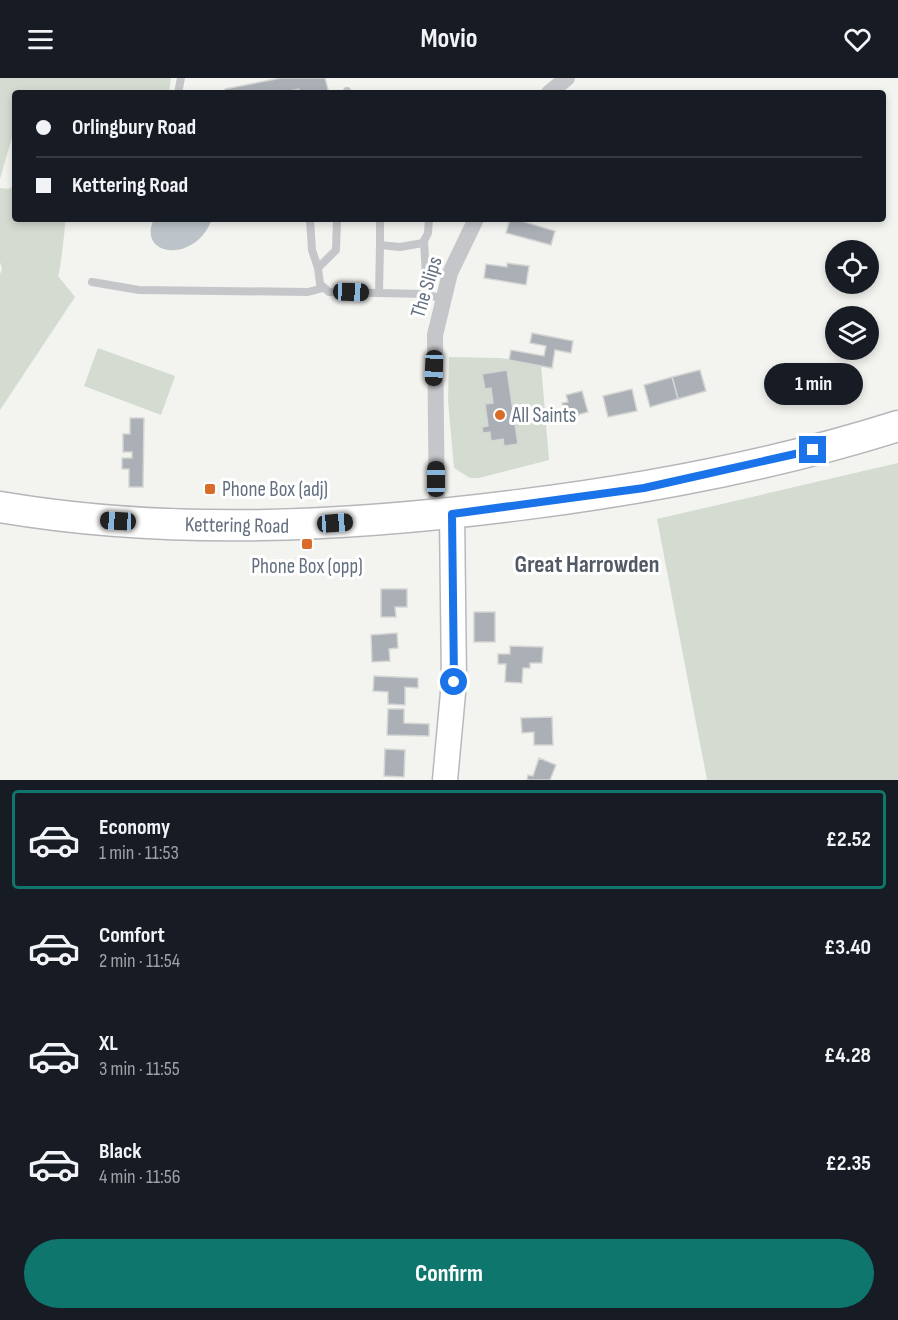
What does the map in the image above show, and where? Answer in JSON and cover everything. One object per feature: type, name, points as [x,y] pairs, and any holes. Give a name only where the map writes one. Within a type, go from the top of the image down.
[{"type":"highway","name":"Kettering Road","points":[[0,507],[71,519],[279,526],[444,514],[644,488],[775,460],[896,426]]},
{"type":"main road","points":[[444,514],[454,682],[445,780]]},
{"type":"street","points":[[553,90],[567,78]]},
{"type":"street","name":"The Slips","points":[[444,514],[434,384],[435,296],[450,273],[475,222]]},
{"type":"lane","points":[[310,222],[312,250],[322,288]]},
{"type":"lane","points":[[318,268],[336,250],[337,222]]},
{"type":"lane","points":[[378,293],[380,222]]},
{"type":"lane","points":[[92,282],[139,290],[308,292],[322,288],[329,291],[435,296],[424,241],[428,222]]},
{"type":"lane","points":[[380,245],[414,246],[424,241]]},
{"type":"shaded area","points":[[0,78],[171,78],[169,90],[12,90],[12,137],[0,179]]},
{"type":"shaded area","points":[[12,187],[12,222],[65,222],[58,276],[75,297],[0,410],[0,274],[2,269],[0,262],[0,188]]},
{"type":"shaded area","points":[[153,222],[210,222],[204,234],[193,244],[181,249],[170,250],[160,247],[153,241],[151,232]]},
{"type":"shaded area","points":[[98,348],[175,376],[161,415],[84,386]]},
{"type":"shaded area","points":[[449,357],[500,358],[541,364],[549,460],[479,478],[470,478],[454,468],[448,401]]},
{"type":"shaded area","points":[[898,463],[898,780],[707,780],[657,519]]},
{"type":"building","points":[[281,78],[325,78],[328,90],[225,90]]},
{"type":"building","points":[[509,222],[524,222],[555,231],[551,245],[506,233]]},
{"type":"building","points":[[507,263],[529,266],[526,285],[484,278],[486,264],[507,267]]},
{"type":"building","points":[[532,333],[573,341],[571,353],[555,350],[552,368],[509,360],[511,350],[544,356],[546,346],[530,343]]},
{"type":"building","name":"All Saints","points":[[507,370],[518,444],[504,446],[503,439],[491,441],[490,432],[483,433],[482,427],[488,426],[485,404],[493,403],[491,388],[485,389],[482,374]]},
{"type":"building","points":[[700,370],[706,391],[678,399],[672,377]]},
{"type":"building","points":[[672,377],[678,399],[650,407],[644,385]]},
{"type":"building","points":[[632,389],[637,411],[608,417],[603,396]]},
{"type":"building","points":[[582,391],[588,412],[567,418],[562,403],[568,402],[566,395]]},
{"type":"building","points":[[130,418],[144,418],[143,487],[129,487],[129,469],[122,469],[122,458],[132,458],[132,452],[123,452],[123,434],[130,434]]},
{"type":"building","points":[[381,589],[407,589],[407,607],[395,607],[396,617],[381,617]]},
{"type":"building","points":[[474,612],[495,612],[495,642],[474,642]]},
{"type":"building","points":[[397,633],[398,648],[389,649],[390,661],[372,662],[371,635]]},
{"type":"building","points":[[510,646],[543,647],[542,663],[530,663],[530,668],[523,668],[522,683],[505,682],[506,664],[498,664],[498,654],[510,654]]},
{"type":"building","points":[[374,676],[418,678],[418,688],[405,687],[405,705],[388,704],[388,692],[373,691]]},
{"type":"building","points":[[388,709],[404,709],[404,723],[429,724],[429,736],[387,735]]},
{"type":"building","points":[[552,717],[553,745],[534,745],[534,732],[522,733],[521,718]]},
{"type":"building","points":[[385,749],[405,750],[404,777],[384,776]]},
{"type":"building","points":[[539,758],[556,765],[550,780],[527,780],[528,775],[533,776]]},
{"type":"place","name":"All Saints","points":[[500,415]]},
{"type":"place","name":"Phone Box (adj)","points":[[210,489]]},
{"type":"place","name":"Phone Box (opp)","points":[[307,544]]},
{"type":"district","name":"Great Harrowden","points":[[587,564]]},
{"type":"route","points":[[454,682],[452,514],[644,488],[813,450]]}]
